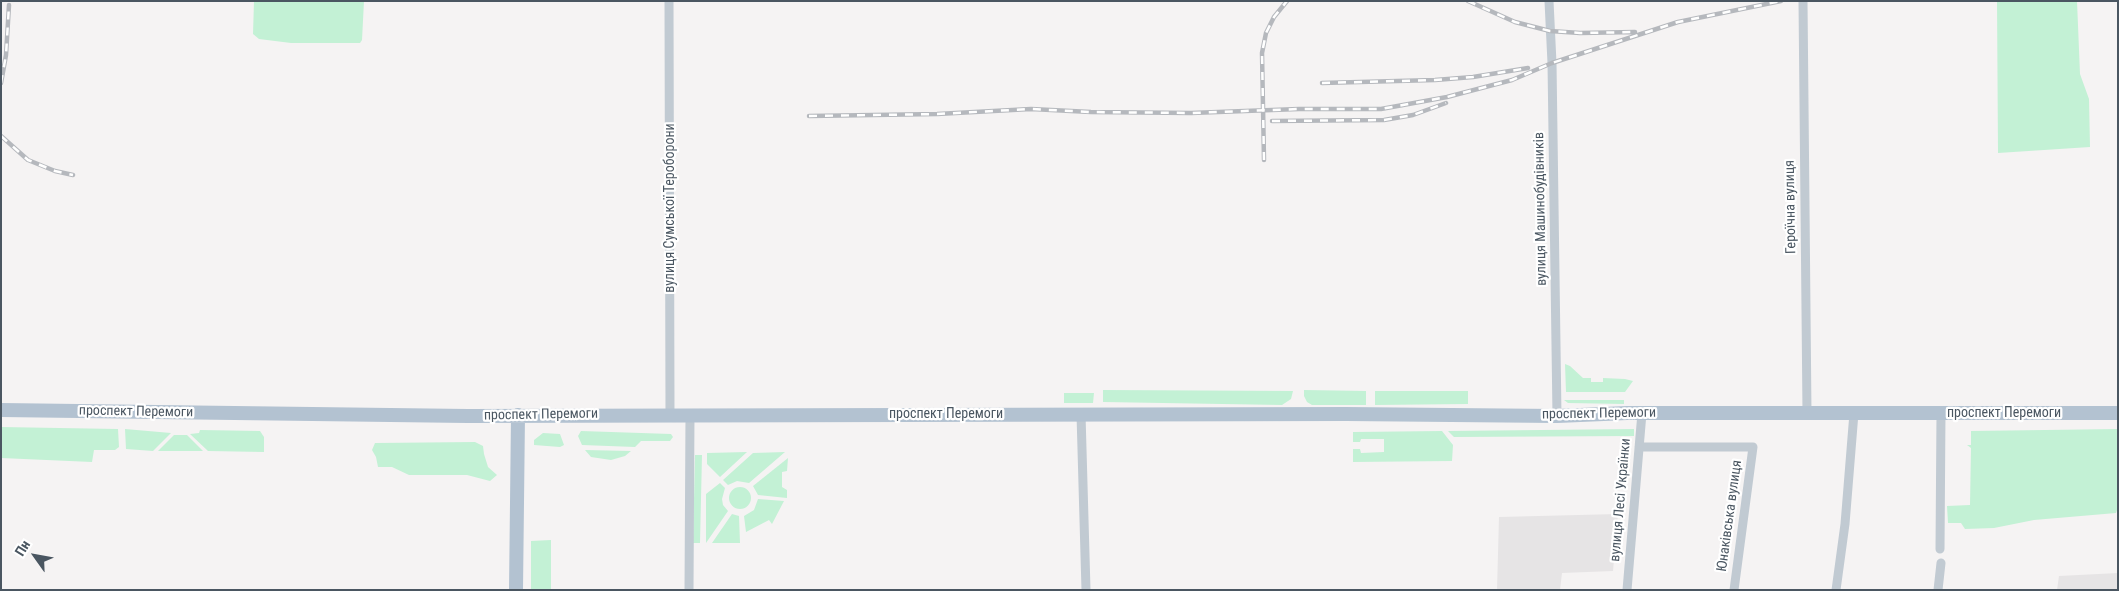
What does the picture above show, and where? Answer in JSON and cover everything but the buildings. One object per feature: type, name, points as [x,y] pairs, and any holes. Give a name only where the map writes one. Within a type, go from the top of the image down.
[{"type":"main road","name":"проспект Перемоги","points":[[1,410],[518,415],[1081,414],[1557,416],[1642,413],[2118,413]]},
{"type":"main road","points":[[516,590],[518,415]]},
{"type":"street","name":"вулиця Сумської Тероборони","points":[[669,1],[670,414]]},
{"type":"street","name":"вулиця Машинобудівників","points":[[1549,1],[1552,64],[1557,416]]},
{"type":"street","name":"Героїчна вулиця","points":[[1803,1],[1807,413]]},
{"type":"street","name":"вулиця Лесі Українки","points":[[1626,590],[1642,413]]},
{"type":"street","points":[[1836,590],[1845,524],[1854,413]]},
{"type":"street","points":[[1940,549],[1941,413]]},
{"type":"street","points":[[689,590],[690,414]]},
{"type":"street","points":[[1081,414],[1083,553],[1086,590]]},
{"type":"street","name":"Юнаківська вулиця","points":[[1639,446],[1753,447],[1734,590]]},
{"type":"street","points":[[1938,590],[1940,563]]},
{"type":"shaded area","points":[[1618,514],[1613,571],[1562,573],[1560,590],[1497,590],[1499,517]]},
{"type":"shaded area","points":[[2118,573],[2118,590],[2057,590],[2059,576]]},
{"type":"green space","points":[[254,1],[364,1],[362,40],[360,43],[291,43],[259,39],[253,34]]},
{"type":"green space","points":[[1997,1],[2077,1],[2080,74],[2089,99],[2090,147],[1998,153]]},
{"type":"green space","points":[[1565,364],[1583,378],[1591,378],[1591,382],[1603,382],[1603,378],[1633,381],[1625,392],[1566,392]]},
{"type":"green space","points":[[1103,390],[1293,391],[1291,399],[1282,405],[1103,402]]},
{"type":"green space","points":[[1304,390],[1366,391],[1366,405],[1312,405],[1307,402]]},
{"type":"green space","points":[[1375,391],[1468,391],[1468,404],[1375,405]]},
{"type":"green space","points":[[1064,393],[1094,393],[1093,403],[1064,403]]},
{"type":"green space","points":[[1564,400],[1624,400],[1624,404],[1568,403]]},
{"type":"green space","points":[[1,427],[118,429],[119,447],[115,450],[94,450],[92,462],[1,458]]},
{"type":"green space","points":[[125,429],[171,433],[153,451],[126,449]]},
{"type":"green space","points":[[1634,429],[1634,436],[1454,437],[1448,431]]},
{"type":"green space","points":[[2118,429],[2118,507],[2116,513],[2034,520],[1994,528],[1965,529],[1961,523],[1948,523],[1947,506],[1970,505],[1971,448],[1967,445],[1971,445],[1971,431]]},
{"type":"green space","points":[[200,430],[260,431],[264,437],[264,452],[208,451],[190,434],[199,433]]},
{"type":"green space","points":[[581,431],[671,434],[673,437],[670,441],[641,441],[635,447],[582,445],[578,436]]},
{"type":"green space","points":[[1442,431],[1453,445],[1452,461],[1353,462],[1353,449],[1360,449],[1361,453],[1384,452],[1384,439],[1361,439],[1360,442],[1353,442],[1353,432]]},
{"type":"green space","points":[[543,433],[560,434],[564,445],[560,447],[534,445],[534,440]]},
{"type":"green space","points":[[174,435],[187,435],[203,451],[158,451]]},
{"type":"green space","points":[[475,442],[483,446],[488,467],[497,475],[490,481],[467,475],[409,475],[392,467],[378,467],[372,450],[375,443]]},
{"type":"green space","points":[[585,450],[631,451],[625,456],[611,460],[591,457]]},
{"type":"green space","points":[[747,452],[720,477],[707,464],[707,453]]},
{"type":"green space","points":[[785,452],[749,483],[737,481],[728,485],[723,480],[753,453]]},
{"type":"green space","points":[[695,455],[702,455],[700,543],[693,543]]},
{"type":"green space","points":[[788,458],[787,471],[782,472],[782,487],[787,490],[787,498],[758,495],[753,486]]},
{"type":"green space","points":[[720,483],[725,488],[722,499],[723,505],[728,511],[706,543],[706,494]]},
{"type":"green space","points":[[740,487],[748,490],[751,498],[748,506],[740,509],[732,506],[729,498],[732,490]]},
{"type":"green space","points":[[758,499],[784,501],[772,524],[769,520],[746,532],[744,516],[754,510]]},
{"type":"green space","points":[[732,514],[739,516],[740,543],[712,543]]},
{"type":"green space","points":[[551,540],[551,590],[531,590],[531,541]]},
{"type":"railway","points":[[1264,160],[1262,53],[1266,33],[1274,17],[1287,1]]},
{"type":"railway","points":[[1468,1],[1515,22],[1550,31],[1580,33],[1635,32]]},
{"type":"railway","points":[[809,116],[937,114],[1031,109],[1191,113],[1299,109],[1381,109],[1447,97],[1512,80],[1552,63],[1678,22],[1781,1]]},
{"type":"railway","points":[[1,83],[6,55],[9,5]]},
{"type":"railway","points":[[1322,83],[1435,80],[1473,77],[1528,68]]},
{"type":"railway","points":[[1272,121],[1384,120],[1413,115],[1446,103]]},
{"type":"railway","points":[[1,136],[28,160],[55,171],[73,175]]}]
